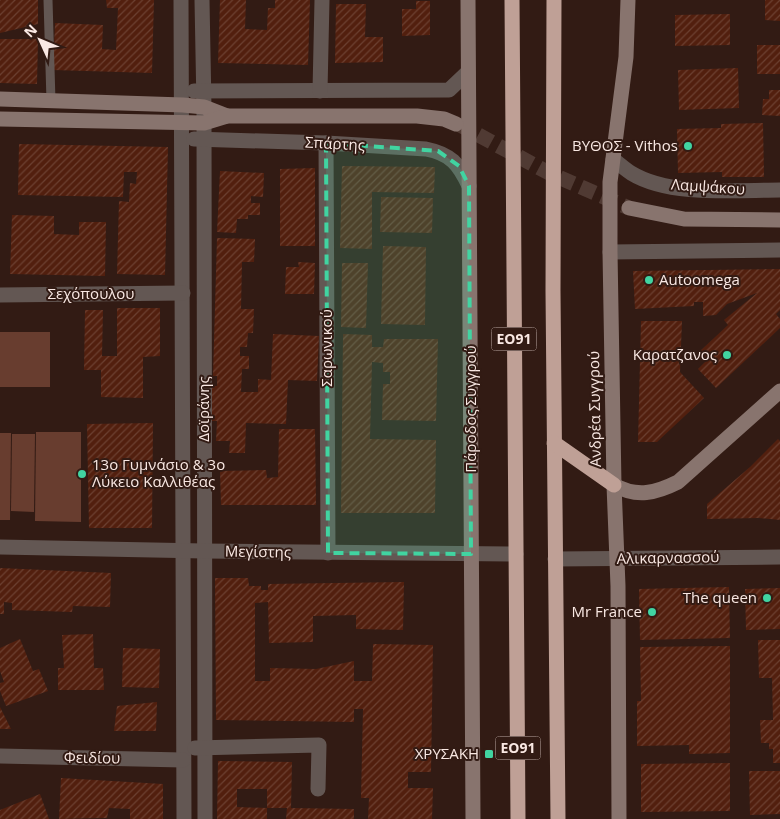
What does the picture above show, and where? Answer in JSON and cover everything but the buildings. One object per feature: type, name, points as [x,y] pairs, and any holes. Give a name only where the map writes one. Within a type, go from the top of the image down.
[{"type":"highway","name":"ΕΟ91","points":[[512,0],[518,819]]},
{"type":"highway","name":"ΕΟ91","points":[[554,0],[553,291],[558,819]]},
{"type":"highway","points":[[554,443],[614,485]]},
{"type":"street","name":"Δοϊράνης","points":[[181,0],[183,98],[184,819]]},
{"type":"street","name":"Δοϊράνης","points":[[202,0],[204,115],[205,819]]},
{"type":"street","points":[[320,92],[322,0]]},
{"type":"street","name":"Πάροδος Συγγρού","points":[[468,0],[473,819]]},
{"type":"street","name":"Ανδρέα Συγγρού","points":[[619,819],[617,559],[614,485],[610,182],[626,57],[628,0]]},
{"type":"street","name":"Σπάρτης","points":[[0,99],[51,101],[183,98],[203,91],[449,90],[468,72]]},
{"type":"street","name":"Σπάρτης","points":[[183,98],[204,115]]},
{"type":"street","name":"Σπάρτης","points":[[0,119],[183,122],[204,115],[417,116],[444,119],[456,124]]},
{"type":"street","name":"Σπάρτης","points":[[182,138],[326,143],[438,151],[448,156],[459,166],[469,186]]},
{"type":"street","name":"Σαρωνικού","points":[[326,143],[328,553]]},
{"type":"street","name":"Λαμψάκου","points":[[613,159],[639,177],[675,187],[710,191],[780,190]]},
{"type":"street","name":"Λαμψάκου","points":[[629,208],[684,219],[780,220]]},
{"type":"street","points":[[610,252],[780,250]]},
{"type":"street","name":"Σεχόπουλου","points":[[0,294],[183,293]]},
{"type":"street","points":[[614,485],[631,493],[641,494],[659,491],[678,482],[780,391]]},
{"type":"street","name":"Μεγίστης","points":[[0,547],[204,552],[516,554]]},
{"type":"street","name":"Αλικαρνασσού","points":[[556,560],[780,557]]},
{"type":"street","name":"Φειδίου","points":[[0,756],[184,754],[204,748],[319,745],[318,788]]},
{"type":"lane","points":[[48,0],[51,101]]},
{"type":"highlighted area","points":[[326,143],[438,151],[459,166],[469,186],[471,554],[328,553]]},
{"type":"shaded area","points":[[0,332],[50,332],[50,387],[0,387]]},
{"type":"shaded area","points":[[36,432],[81,432],[81,522],[35,521]]},
{"type":"shaded area","points":[[0,433],[11,433],[10,520],[0,520]]},
{"type":"shaded area","points":[[12,434],[35,434],[34,512],[11,511]]},
{"type":"tunnel","points":[[458,124],[549,173],[629,208]]},
{"type":"place","name":"ΒΥΘΟΣ - Vithos","points":[[688,146]]},
{"type":"place","name":"Autoomega","points":[[649,280]]},
{"type":"place","name":"Καρατζανος","points":[[727,355]]},
{"type":"place","name":"13ο Γυμνάσιο & 3ο Λύκειο Καλλιθέας","points":[[82,474]]},
{"type":"place","name":"The queen","points":[[767,598]]},
{"type":"place","name":"Mr France","points":[[652,612]]},
{"type":"place","name":"ΧΡΥΣΑΚΗ","points":[[489,754]]}]
